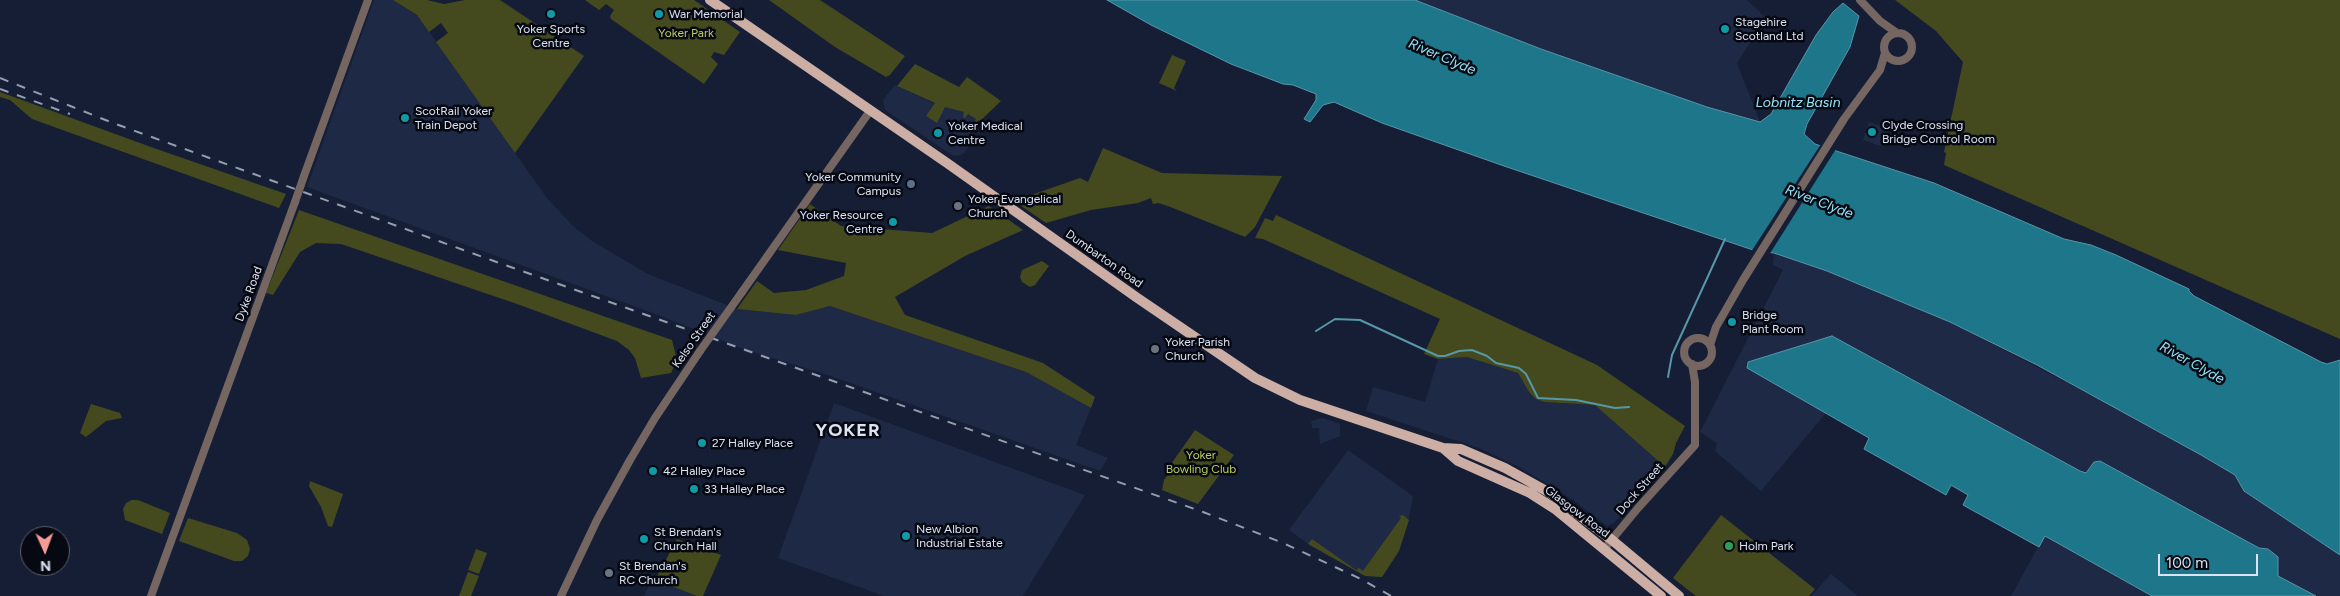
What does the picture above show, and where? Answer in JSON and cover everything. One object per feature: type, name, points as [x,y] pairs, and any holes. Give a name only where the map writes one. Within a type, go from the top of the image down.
[{"type":"main road","name":"Dumbarton Road","points":[[710,0],[870,110],[1176,326],[1271,387],[1300,400],[1443,448],[1461,449]]},
{"type":"main road","name":"Glasgow Road","points":[[1443,448],[1458,461],[1530,493],[1544,502],[1661,596]]},
{"type":"main road","name":"Glasgow Road","points":[[1461,449],[1488,460],[1540,487],[1612,540],[1680,596]]},
{"type":"street","name":"Dyke Road","points":[[151,596],[368,0]]},
{"type":"street","points":[[1695,382],[1703,365],[1711,357],[1710,345],[1716,327],[1743,280],[1842,123],[1880,70],[1894,60],[1907,58],[1912,46],[1909,38],[1897,33],[1880,21],[1860,0]]},
{"type":"street","points":[[1880,21],[1885,41],[1885,53],[1880,70]]},
{"type":"street","points":[[1885,41],[1897,33]]},
{"type":"street","points":[[1885,53],[1894,60]]},
{"type":"street","name":"Kelso Street","points":[[561,596],[597,520],[655,418],[870,110]]},
{"type":"street","points":[[1703,365],[1692,364],[1686,359],[1685,347],[1690,341],[1701,339],[1716,327]]},
{"type":"street","points":[[1701,339],[1710,345]]},
{"type":"street","points":[[1692,364],[1695,382]]},
{"type":"street","name":"Dock Street","points":[[1604,549],[1695,445],[1695,382]]},
{"type":"shaded area","name":"ScotRail Yoker Train Depot","points":[[374,0],[393,0],[418,16],[547,198],[574,227],[592,241],[648,274],[737,309],[796,315],[830,306],[1026,372],[1091,408],[1076,445],[1108,458],[1100,471],[822,373],[746,350],[661,316],[307,187]]},
{"type":"shaded area","points":[[1415,0],[1747,0],[1766,18],[1737,63],[1760,122],[1707,107],[1541,49]]},
{"type":"shaded area","points":[[895,85],[933,103],[967,112],[981,120],[973,131],[975,138],[964,153],[958,156],[952,155],[885,110],[883,100]]},
{"type":"shaded area","points":[[1869,122],[1889,129],[1884,147],[1863,140]]},
{"type":"shaded area","points":[[1774,253],[1827,271],[1950,322],[2114,407],[2235,475],[2244,491],[2340,555],[2340,596],[2316,596],[2278,576],[2278,558],[2268,549],[2259,548],[2100,461],[2094,462],[2085,473],[2080,471],[1832,336],[1748,362],[1746,365],[1749,370],[1826,413],[1761,491],[1715,451],[1717,443],[1700,432],[1783,270],[1773,265]]},
{"type":"shaded area","points":[[1467,357],[1518,373],[1536,399],[1544,402],[1595,405],[1665,467],[1614,523],[1607,526],[1572,499],[1521,468],[1479,448],[1366,411],[1373,387],[1425,402],[1438,359]]},
{"type":"shaded area","name":"New Albion Industrial Estate","points":[[834,403],[1085,495],[1023,596],[884,596],[778,558]]},
{"type":"shaded area","points":[[1322,418],[1340,424],[1340,436],[1320,444],[1319,428],[1312,428],[1311,421]]},
{"type":"shaded area","points":[[1348,450],[1413,496],[1408,523],[1399,551],[1382,577],[1365,576],[1308,544],[1289,530]]},
{"type":"shaded area","points":[[2044,536],[2152,596],[2011,596]]},
{"type":"shaded area","points":[[1831,574],[1858,596],[1811,596]]},
{"type":"shaded area","points":[[652,579],[697,596],[644,596]]},
{"type":"green space","points":[[393,0],[427,0],[444,4],[465,0],[500,0],[584,56],[515,153],[436,42],[448,33],[441,23],[429,32],[417,15]]},
{"type":"green space","name":"Yoker Park","points":[[585,0],[694,0],[740,32],[724,55],[714,52],[711,57],[718,64],[704,84],[611,19],[610,16],[614,10],[606,4],[599,10]]},
{"type":"green space","points":[[769,0],[820,0],[905,56],[890,75],[886,77],[835,47]]},
{"type":"green space","points":[[1895,0],[2340,0],[2340,339],[1944,165],[1946,153],[1944,152],[1963,62],[1936,31]]},
{"type":"green space","points":[[1172,55],[1186,61],[1174,88],[1177,91],[1159,83]]},
{"type":"green space","points":[[915,64],[959,87],[967,77],[1001,101],[980,121],[978,120],[977,126],[974,123],[976,119],[968,114],[965,118],[963,117],[964,112],[945,107],[937,123],[926,116],[935,103],[897,86]]},
{"type":"green space","points":[[0,92],[286,194],[279,208],[32,119],[10,100],[0,97]]},
{"type":"green space","points":[[1103,148],[1162,173],[1282,176],[1255,227],[1245,237],[1168,206],[1158,203],[1153,204],[1151,198],[1138,203],[1091,210],[1046,223],[1014,201],[1080,178],[1088,182]]},
{"type":"green space","points":[[810,204],[841,226],[932,233],[989,206],[1023,230],[965,256],[895,297],[905,315],[1043,363],[1095,397],[1091,408],[1026,372],[830,306],[796,315],[737,309],[757,281],[774,293],[806,290],[844,276],[846,263],[778,250]]},
{"type":"green space","points":[[299,210],[672,340],[677,360],[671,373],[641,378],[635,358],[629,350],[617,341],[520,305],[341,244],[316,243],[300,252],[273,295],[266,293]]},
{"type":"green space","points":[[1276,215],[1597,365],[1685,426],[1665,467],[1595,405],[1544,402],[1536,399],[1529,392],[1518,373],[1467,357],[1438,359],[1424,354],[1440,319],[1263,239],[1255,238],[1265,218],[1273,221]]},
{"type":"green space","points":[[1042,261],[1049,266],[1035,285],[1030,287],[1022,282],[1020,277],[1022,270]]},
{"type":"green space","points":[[91,404],[120,413],[122,418],[106,421],[86,437],[80,433]]},
{"type":"green space","name":"Yoker Bowling Club","points":[[1195,430],[1234,455],[1198,504],[1162,490],[1164,480],[1172,469],[1169,467]]},
{"type":"green space","points":[[310,481],[343,494],[332,527],[328,526],[321,507],[309,486]]},
{"type":"green space","points":[[138,500],[170,513],[162,534],[125,520],[123,509],[126,503]]},
{"type":"green space","points":[[1403,515],[1409,520],[1399,551],[1382,577],[1365,576],[1308,544],[1312,539],[1356,570],[1359,568],[1363,571],[1401,518],[1399,516]]},
{"type":"green space","name":"Holm Park","points":[[1721,515],[1815,589],[1809,596],[1696,596],[1673,578]]},
{"type":"green space","points":[[188,518],[237,533],[247,540],[250,549],[248,556],[242,561],[234,561],[179,541]]},
{"type":"green space","points":[[677,539],[721,555],[703,596],[697,596],[655,580]]},
{"type":"green space","points":[[476,549],[487,553],[479,574],[468,570]]},
{"type":"green space","points":[[468,572],[479,576],[471,596],[459,596]]},
{"type":"water","points":[[1107,0],[1415,0],[1541,49],[1707,107],[1760,122],[1771,114],[1816,35],[1833,12],[1843,3],[1859,16],[1850,47],[1807,124],[1804,134],[1815,144],[1934,183],[2064,239],[2091,245],[2116,255],[2189,289],[2194,296],[2321,362],[2327,364],[2340,360],[2340,555],[2244,491],[2235,475],[2037,365],[1950,322],[1827,271],[1774,253],[1756,251],[1504,166],[1382,123],[1334,102],[1323,105],[1310,122],[1304,119],[1316,100],[1316,94],[1293,85],[1283,84],[1231,64],[1151,25]]},
{"type":"water","points":[[1832,336],[2080,471],[2086,473],[2094,462],[2100,461],[2259,548],[2268,549],[2278,557],[2278,576],[2316,596],[2152,596],[2045,536],[2039,547],[1963,505],[1968,495],[1951,485],[1946,495],[1864,449],[1869,438],[1747,368],[1748,362]]},
{"type":"pier","points":[[1821,144],[1836,149],[1769,255],[1751,252]]},
{"type":"waterway","points":[[1668,377],[1672,355],[1725,239]]},
{"type":"waterway","points":[[1316,331],[1335,319],[1360,320],[1438,356],[1472,350],[1487,356],[1496,363],[1519,368],[1526,374],[1538,398],[1576,400],[1615,408],[1629,407]]},
{"type":"railway","points":[[0,78],[113,123],[491,260],[1203,512],[1283,543],[1361,579],[1391,596]]},
{"type":"railway","points":[[0,89],[70,114]]},
{"type":"place","name":"Yoker Sports Centre","points":[[551,14]]},
{"type":"place","name":"War Memorial","points":[[659,14]]},
{"type":"place","name":"Stagehire Scotland Ltd","points":[[1725,29]]},
{"type":"place","name":"ScotRail Yoker Train Depot","points":[[405,118]]},
{"type":"place","name":"Clyde Crossing Bridge Control Room","points":[[1872,132]]},
{"type":"place","name":"Yoker Medical Centre","points":[[938,133]]},
{"type":"place","name":"Yoker Community Campus","points":[[911,184]]},
{"type":"place","name":"Yoker Evangelical Church","points":[[958,206]]},
{"type":"place","name":"Yoker Resource Centre","points":[[893,222]]},
{"type":"place","name":"Bridge Plant Room","points":[[1732,322]]},
{"type":"place","name":"Yoker Parish Church","points":[[1155,349]]},
{"type":"place","name":"27 Halley Place","points":[[702,443]]},
{"type":"place","name":"42 Halley Place","points":[[653,471]]},
{"type":"place","name":"33 Halley Place","points":[[694,489]]},
{"type":"place","name":"New Albion Industrial Estate","points":[[906,536]]},
{"type":"place","name":"St Brendan's Church Hall","points":[[644,539]]},
{"type":"place","name":"Holm Park","points":[[1729,546]]},
{"type":"place","name":"St Brendan's RC Church","points":[[609,573]]},
{"type":"district","name":"YOKER","points":[[848,431]]},
{"type":"water label","name":"River Clyde","points":[[1442,57]]},
{"type":"water label","name":"Lobnitz Basin","points":[[1798,103]]},
{"type":"water label","name":"River Clyde","points":[[1819,202]]},
{"type":"water label","name":"River Clyde","points":[[2192,363]]}]
